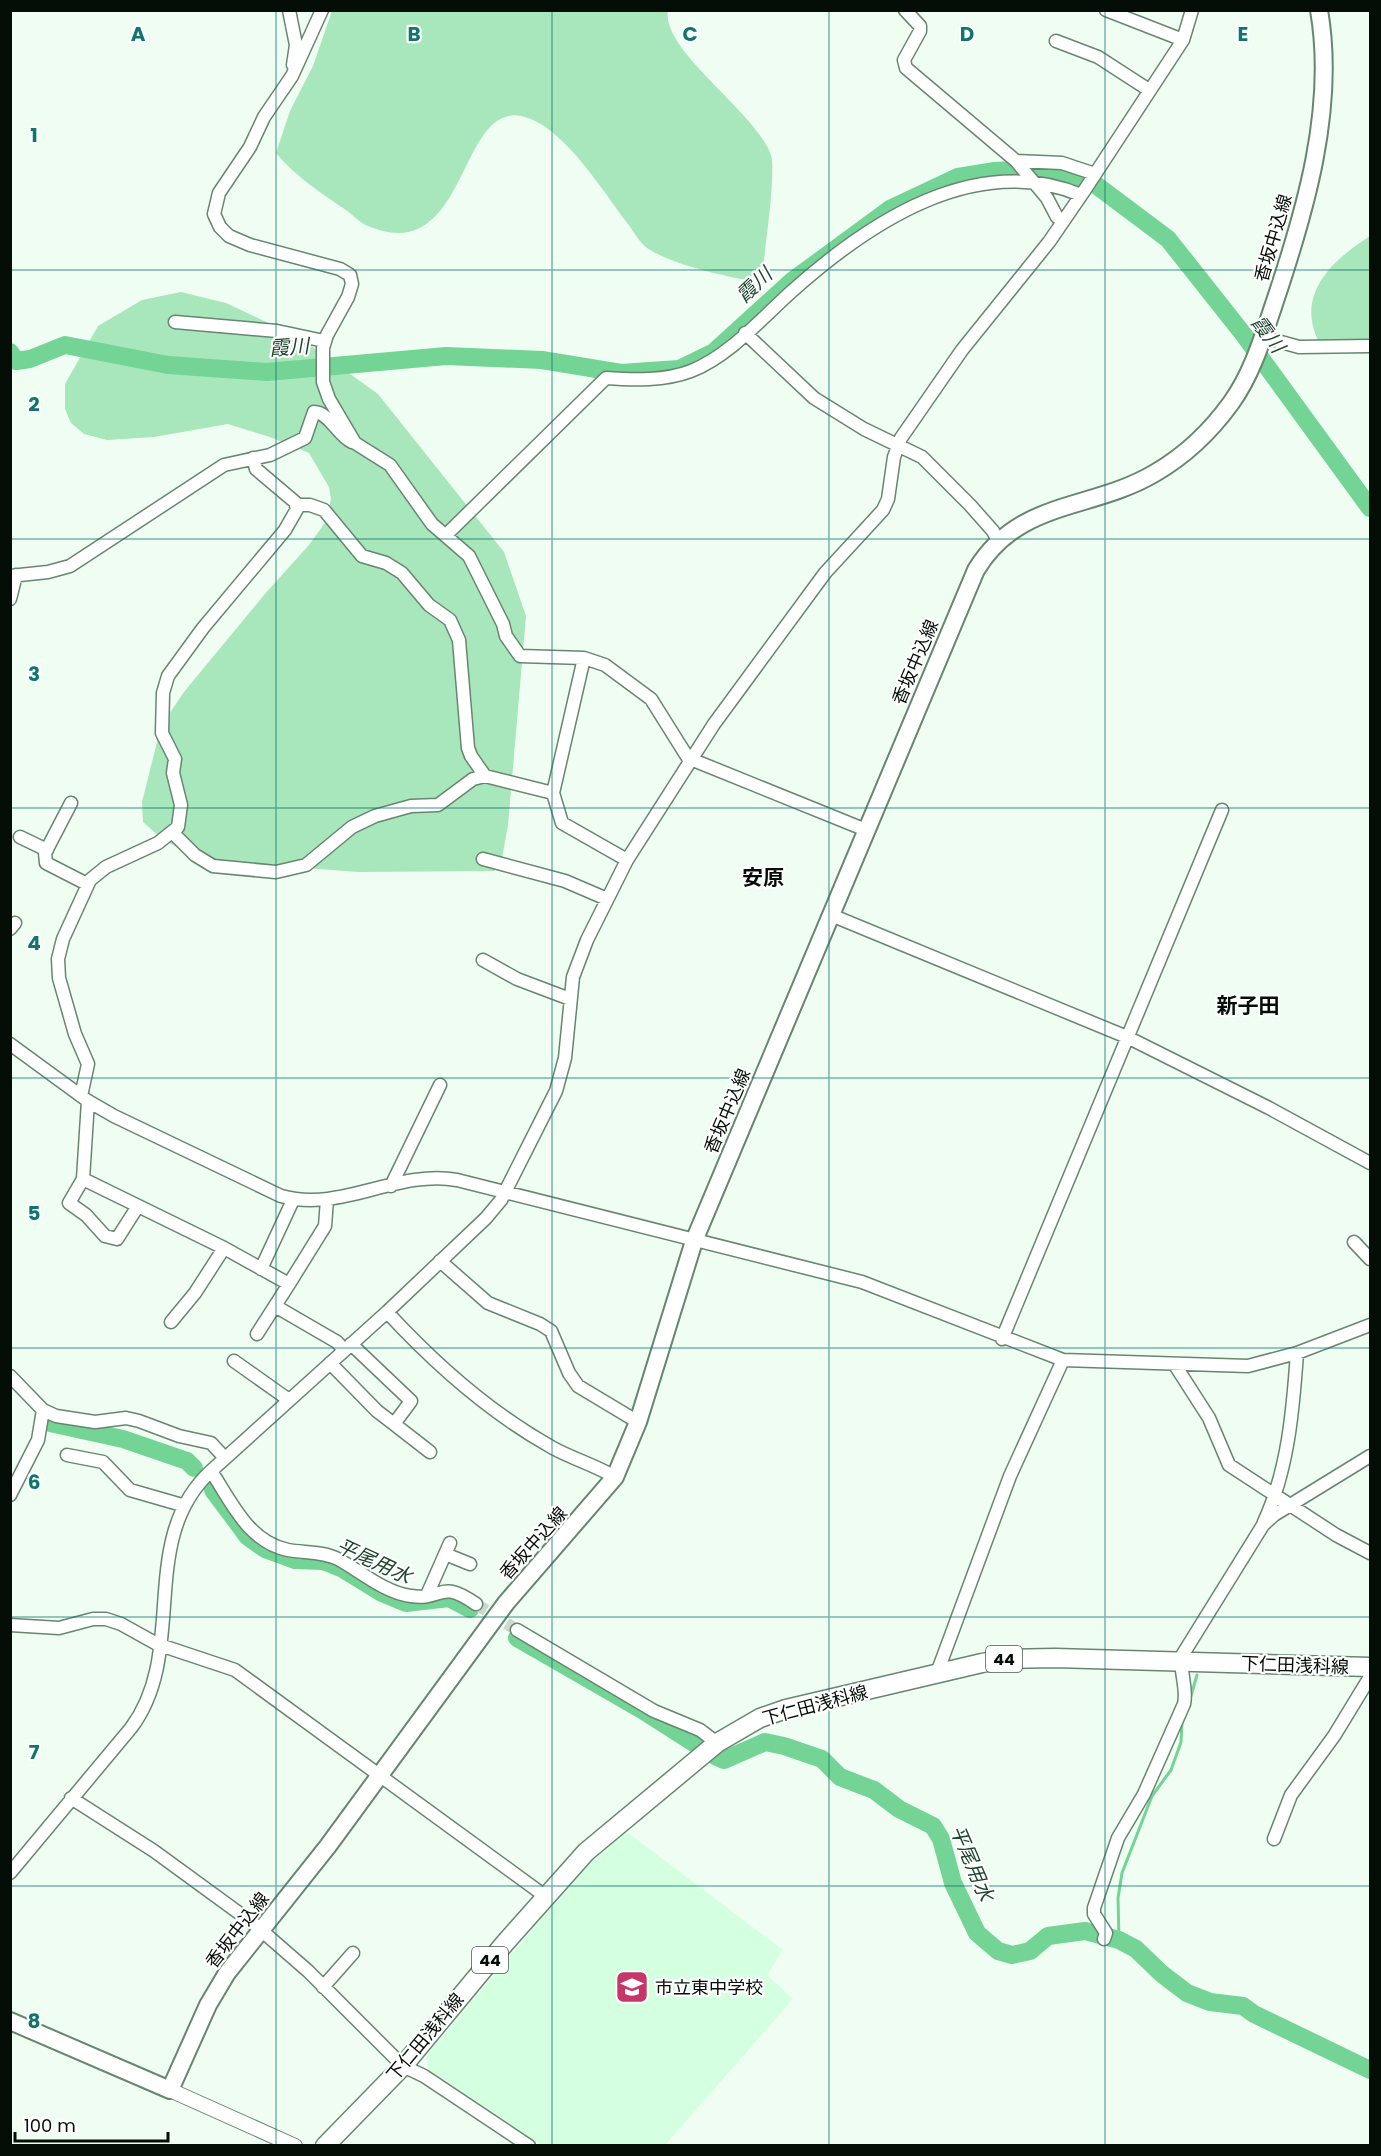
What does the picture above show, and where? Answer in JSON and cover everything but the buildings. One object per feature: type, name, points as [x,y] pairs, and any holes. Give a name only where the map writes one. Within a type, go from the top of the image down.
[{"type":"main road","name":"香坂中込線","points":[[170,2090],[218,1988],[380,1776],[506,1603],[615,1477],[638,1422],[694,1241],[969,584],[983,559],[998,541],[1033,517],[1124,488],[1176,460],[1212,428],[1232,402],[1262,340],[1289,260],[1320,123],[1325,59],[1319,10]]},
{"type":"main road","name":"下仁田浅科線","points":[[325,2145],[403,2066],[544,1896],[586,1852],[717,1743],[760,1718],[786,1709],[937,1673],[982,1663],[1027,1658],[1371,1667]]},
{"type":"main road","points":[[10,2021],[170,2090]]},
{"type":"street","points":[[289,10],[296,45],[292,76]]},
{"type":"street","points":[[322,10],[292,76],[264,117],[250,147],[224,184],[216,201],[214,214],[219,227],[229,236],[250,245],[340,269],[350,275],[352,284],[348,297],[324,341],[322,359],[329,399],[355,443]]},
{"type":"street","points":[[905,10],[920,26],[920,31],[904,60],[906,68],[1017,162],[1058,217]]},
{"type":"street","points":[[1106,10],[1183,40]]},
{"type":"street","points":[[10,1873],[144,1710],[155,1680],[172,1533],[182,1505],[199,1481],[387,1312],[486,1218],[506,1193],[549,1108],[561,1075],[570,999],[579,959],[627,860],[691,759],[825,573],[883,510],[888,499],[897,447],[962,350],[1049,242],[1183,40],[1192,10]]},
{"type":"street","points":[[1056,41],[1098,57],[1149,90]]},
{"type":"street","points":[[1017,162],[1062,163],[1094,175]]},
{"type":"street","points":[[446,535],[606,378],[646,378],[682,374],[708,363],[803,281],[854,242],[909,209],[937,195],[1004,180],[1049,184],[1082,193]]},
{"type":"street","points":[[175,322],[277,332],[324,341]]},
{"type":"street","points":[[745,333],[814,398],[897,447],[922,457],[993,531],[998,541]]},
{"type":"street","points":[[1262,340],[1299,347],[1371,346]]},
{"type":"street","points":[[10,599],[13,576],[70,566],[224,465],[270,455],[303,441],[314,412],[322,414],[344,438],[390,465],[432,524],[469,556],[503,624],[506,636],[520,656],[584,658],[606,665],[640,688],[651,699],[686,756],[866,830]]},
{"type":"street","points":[[252,458],[256,469],[297,505],[310,505],[324,510],[362,556],[386,563],[402,573],[429,605],[450,620],[459,640],[468,748],[485,776]]},
{"type":"street","points":[[138,1206],[117,1239],[105,1236],[86,1215],[69,1203],[83,1179],[84,1098],[88,1064],[75,1034],[57,968],[63,939],[87,884],[106,867],[173,833],[178,827],[181,805],[173,773],[175,759],[162,733],[161,719],[168,676],[203,628],[285,530],[294,517],[297,505]]},
{"type":"street","points":[[584,658],[553,793],[562,823],[627,860]]},
{"type":"street","points":[[173,833],[195,855],[213,866],[248,867],[263,872],[295,869],[306,865],[352,828],[375,816],[411,806],[438,805],[464,784],[485,776],[553,793]]},
{"type":"street","points":[[71,803],[47,850],[46,863],[87,884]]},
{"type":"street","points":[[1002,1339],[1222,810]]},
{"type":"street","points":[[20,837],[47,850]]},
{"type":"street","points":[[483,859],[565,881],[607,899]]},
{"type":"street","points":[[831,915],[1127,1037],[1269,1108],[1371,1163]]},
{"type":"street","points":[[483,960],[517,979],[570,999]]},
{"type":"street","points":[[10,1044],[84,1098],[260,1188],[293,1200],[327,1200],[439,1178],[862,1282],[1002,1339],[1063,1360],[1248,1366],[1297,1353],[1371,1325]]},
{"type":"street","points":[[391,1186],[440,1085]]},
{"type":"street","points":[[83,1179],[224,1248],[289,1284]]},
{"type":"street","points":[[261,1269],[293,1200]]},
{"type":"street","points":[[257,1334],[325,1226],[327,1200]]},
{"type":"street","points":[[1354,1242],[1371,1259]]},
{"type":"street","points":[[171,1322],[195,1293],[224,1248]]},
{"type":"street","points":[[440,1261],[488,1303],[540,1324],[551,1331],[569,1373],[578,1386],[638,1422]]},
{"type":"street","points":[[275,1306],[348,1347],[411,1401],[394,1424]]},
{"type":"street","points":[[387,1312],[444,1370],[486,1403],[552,1447],[615,1477]]},
{"type":"street","points":[[1105,1936],[1094,1914],[1094,1908],[1118,1838],[1144,1794],[1184,1704],[1186,1687],[1181,1661],[1183,1654],[1263,1525],[1276,1497],[1290,1425],[1297,1353]]},
{"type":"street","points":[[234,1360],[289,1400]]},
{"type":"street","points":[[937,1673],[1010,1476],[1063,1360]]},
{"type":"street","points":[[330,1363],[377,1411],[430,1452]]},
{"type":"street","points":[[1174,1365],[1209,1418],[1229,1465],[1336,1535],[1371,1553]]},
{"type":"street","points":[[10,1376],[43,1410],[78,1421],[126,1418],[139,1420],[179,1436],[211,1443],[225,1458]]},
{"type":"street","points":[[10,1495],[38,1440],[43,1410]]},
{"type":"street","points":[[67,1455],[103,1462],[130,1490],[182,1505]]},
{"type":"street","points":[[1263,1525],[1371,1456]]},
{"type":"street","points":[[211,1470],[247,1525],[263,1541],[282,1549],[335,1557],[387,1588],[410,1596],[454,1591],[476,1604]]},
{"type":"street","points":[[427,1595],[447,1548],[470,1564]]},
{"type":"street","points":[[10,1625],[59,1628],[93,1619],[106,1619],[160,1645],[235,1670],[544,1896]]},
{"type":"street","points":[[517,1630],[654,1711],[700,1730],[717,1743]]},
{"type":"street","points":[[1274,1839],[1291,1795],[1334,1736],[1371,1677]]},
{"type":"street","points":[[71,1798],[154,1851],[261,1930],[403,2066],[424,2076],[529,2145]]},
{"type":"street","points":[[323,1987],[353,1953]]},
{"type":"street","points":[[170,2090],[295,2145]]},
{"type":"shaded area","points":[[332,11],[668,11],[670,27],[679,44],[748,120],[762,138],[771,155],[772,190],[764,261],[751,281],[683,264],[647,248],[594,177],[566,145],[552,132],[521,116],[500,119],[484,134],[443,206],[425,225],[401,233],[365,225],[300,177],[276,153],[290,111],[313,66]]},
{"type":"shaded area","points":[[1370,236],[1370,344],[1321,346],[1313,328],[1311,311],[1320,282],[1342,257]]},
{"type":"shaded area","points":[[181,292],[226,303],[300,338],[378,394],[504,552],[526,616],[508,825],[502,858],[494,871],[358,872],[215,861],[182,850],[161,838],[143,822],[142,802],[161,726],[184,692],[264,595],[309,545],[327,520],[331,499],[329,487],[309,453],[270,437],[228,424],[154,437],[107,440],[84,434],[71,423],[65,409],[65,384],[98,326],[142,300]]},
{"type":"shaded area","name":"市立東中学校","points":[[627,1832],[783,1950],[767,1975],[793,1999],[665,2145],[541,2145],[429,2070],[426,2056],[581,1871]]},
{"type":"waterway","name":"霞川","points":[[10,352],[16,361],[30,359],[65,345],[168,365],[267,372],[446,356],[542,360],[621,373],[679,369],[714,352],[792,281],[890,209],[958,177],[995,171],[1036,169],[1074,176],[1096,185],[1168,239],[1244,335],[1370,508]]},
{"type":"waterway","name":"平尾用水","points":[[50,1423],[123,1439],[187,1461],[194,1468]]},
{"type":"waterway","name":"平尾用水","points":[[213,1490],[248,1537],[265,1549],[295,1560],[323,1561],[343,1569],[382,1593],[406,1603],[449,1598],[470,1609]]},
{"type":"waterway","name":"平尾用水","points":[[517,1638],[642,1710],[700,1747]]},
{"type":"waterway","points":[[1190,1699],[1197,1675]]},
{"type":"waterway","points":[[1119,1940],[1118,1898],[1122,1873],[1152,1796],[1171,1770],[1181,1742],[1182,1722]]},
{"type":"waterway","name":"平尾用水","points":[[715,1756],[724,1760],[765,1742],[784,1746],[822,1759],[840,1777],[874,1790],[899,1809],[933,1826],[941,1839],[953,1883],[977,1933],[998,1951],[1012,1955],[1030,1951],[1048,1936],[1085,1931],[1119,1940],[1136,1949],[1162,1974],[1187,1993],[1210,2002],[1243,2006],[1254,2014],[1370,2070]]},
{"type":"tunnel","points":[[476,1604],[517,1630]]},
{"type":"place","name":"市立東中学校","points":[[632,1987]]},
{"type":"district","name":"安原","points":[[763,877]]},
{"type":"district","name":"新子田","points":[[1248,1005]]}]
